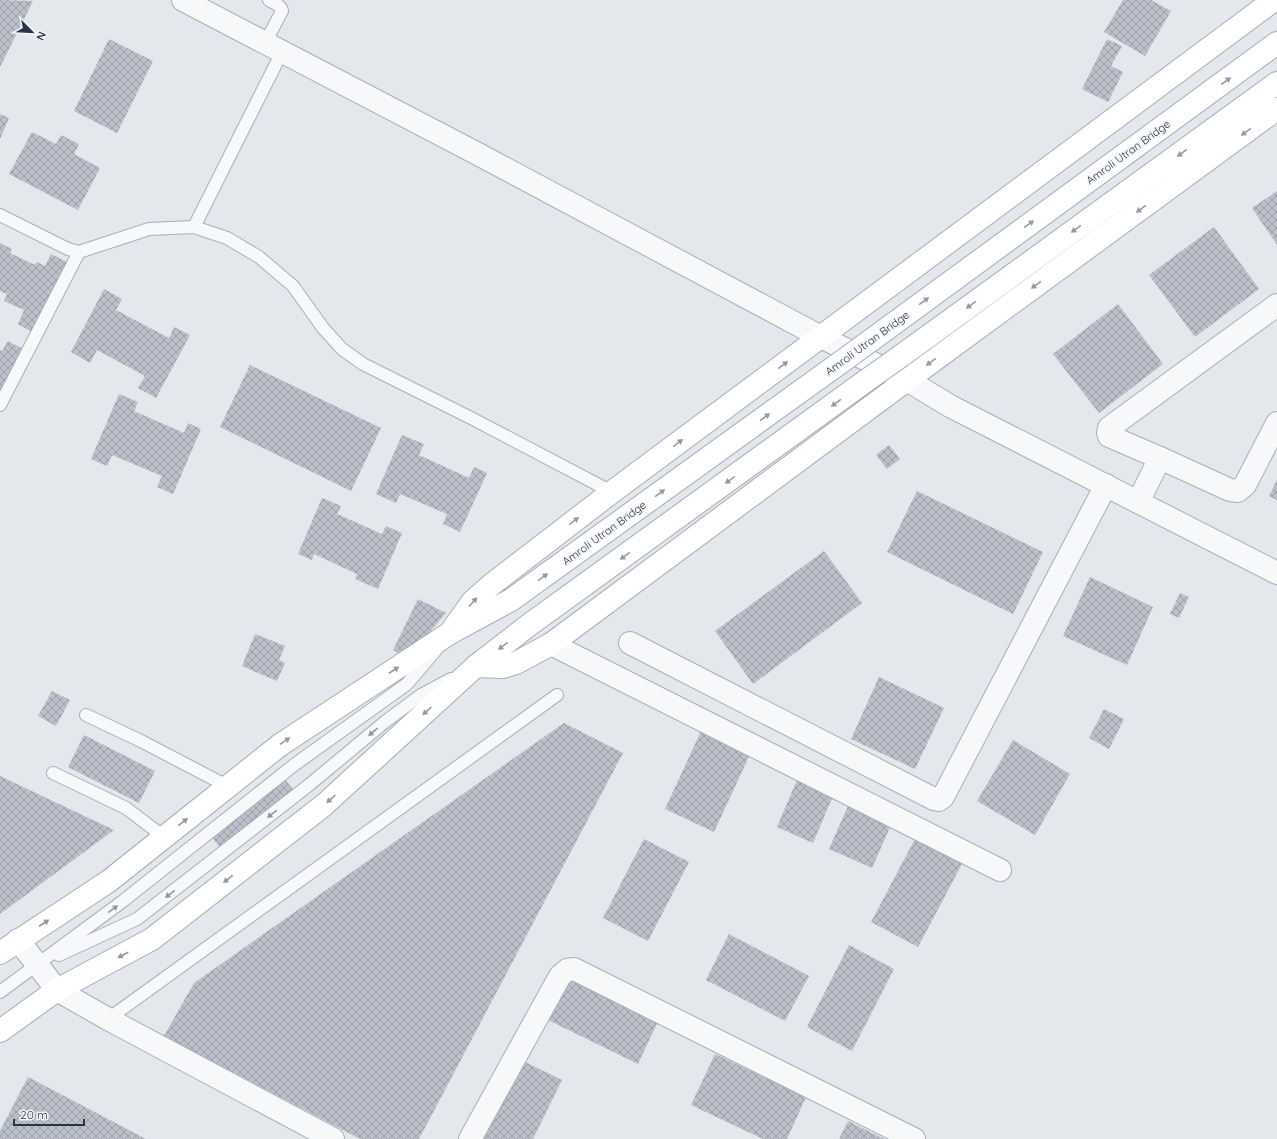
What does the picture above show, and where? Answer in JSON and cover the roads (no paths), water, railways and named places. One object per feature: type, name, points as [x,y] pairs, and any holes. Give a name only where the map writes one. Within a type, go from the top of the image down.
[{"type":"main road","points":[[450,634],[473,601],[491,585],[612,492],[1274,0]]},
{"type":"main road","name":"Amroli Utran Bridge","points":[[0,953],[109,881],[280,745],[450,634],[511,600],[837,365],[1277,44]]},
{"type":"main road","points":[[0,1031],[57,990],[152,939],[324,804],[476,666],[529,625],[1277,83]]},
{"type":"main road","points":[[476,666],[503,667],[516,663],[551,644],[907,380],[1277,109]]},
{"type":"street","points":[[183,0],[821,337],[907,380],[950,406],[1277,573]]},
{"type":"street","points":[[1277,305],[1109,428],[1108,433],[1109,436],[1230,490],[1238,491],[1245,485],[1277,423]]},
{"type":"street","points":[[1138,502],[1160,458]]},
{"type":"street","points":[[630,643],[934,799],[939,800],[943,797],[1106,486]]},
{"type":"street","points":[[551,644],[1000,870]]},
{"type":"street","points":[[18,940],[57,990],[108,1020],[333,1139]]},
{"type":"street","points":[[470,1139],[560,976],[567,970],[574,969],[914,1139]]},
{"type":"lane","points":[[194,227],[273,47],[282,7],[269,0]]},
{"type":"lane","points":[[0,215],[68,249],[79,252],[149,230],[194,227],[227,238],[259,257],[293,286],[323,328],[342,349],[363,364],[473,419],[612,492]]},
{"type":"lane","points":[[0,405],[79,252]]},
{"type":"lane","points":[[0,992],[123,901],[294,765],[407,684],[450,634]]},
{"type":"lane","points":[[36,965],[137,919],[309,785],[415,699],[476,666]]},
{"type":"lane","points":[[108,1020],[557,695]]},
{"type":"lane","points":[[86,715],[142,741],[228,786]]},
{"type":"lane","points":[[53,773],[126,808],[164,837]]}]
